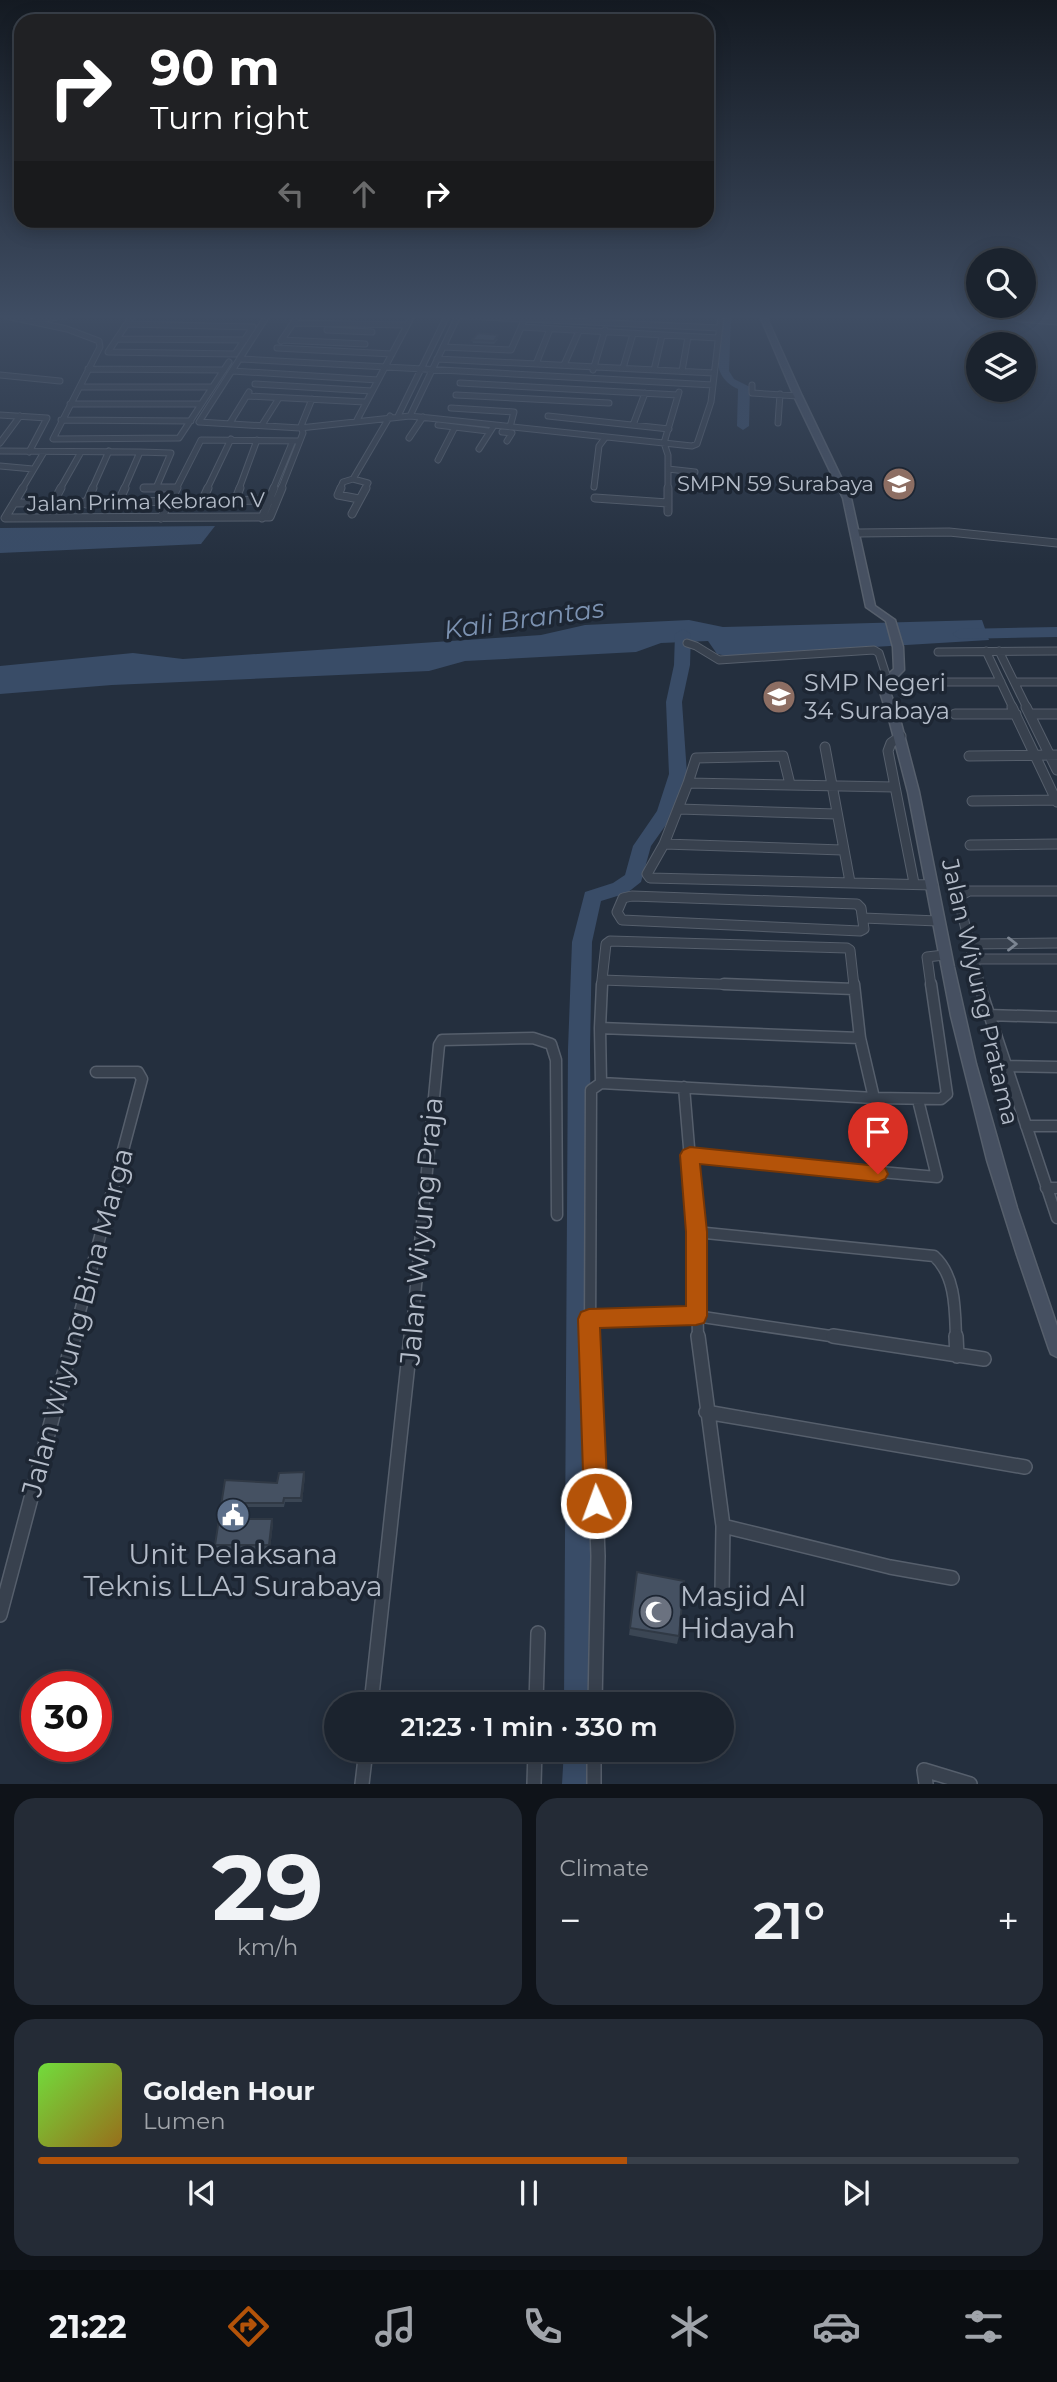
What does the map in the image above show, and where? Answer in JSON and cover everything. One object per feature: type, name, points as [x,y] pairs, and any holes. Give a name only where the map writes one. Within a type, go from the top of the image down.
[{"type":"street","points":[[73,399],[53,439],[175,439],[195,421],[211,399]]},
{"type":"street","points":[[195,421],[204,399]]},
{"type":"street","points":[[230,424],[245,399]]},
{"type":"street","points":[[262,425],[278,399]]},
{"type":"street","points":[[0,415],[48,419],[14,503],[4,517],[9,519],[262,517],[272,516],[312,399]]},
{"type":"street","points":[[316,399],[365,402]]},
{"type":"street","points":[[357,420],[367,399]]},
{"type":"street","points":[[398,416],[406,399]]},
{"type":"street","points":[[410,416],[418,399]]},
{"type":"street","points":[[445,420],[454,399]]},
{"type":"street","points":[[538,399],[610,401],[602,422]]},
{"type":"street","points":[[633,425],[643,399]]},
{"type":"street","points":[[668,512],[666,448],[677,399]]},
{"type":"street","points":[[438,425],[542,430],[666,448],[697,444],[711,399]]},
{"type":"street","points":[[778,423],[780,399]]},
{"type":"street","points":[[800,399],[847,498],[857,533],[950,532],[1057,543]]},
{"type":"street","points":[[542,430],[552,400]]},
{"type":"street","points":[[70,404],[201,404]]},
{"type":"street","points":[[451,408],[514,412],[510,428]]},
{"type":"street","points":[[465,422],[470,409]]},
{"type":"street","points":[[1,440],[20,416]]},
{"type":"street","points":[[61,420],[195,421],[300,429],[357,420],[410,416],[422,420],[465,422],[512,433],[507,441]]},
{"type":"street","points":[[548,416],[669,429]]},
{"type":"street","points":[[353,479],[388,419]]},
{"type":"street","points":[[409,438],[422,420]]},
{"type":"street","points":[[438,460],[455,427]]},
{"type":"street","points":[[0,428],[11,429]]},
{"type":"street","points":[[479,449],[493,428]]},
{"type":"street","points":[[202,501],[231,439]]},
{"type":"street","points":[[161,519],[201,440],[296,441]]},
{"type":"street","points":[[234,501],[257,440]]},
{"type":"street","points":[[594,487],[603,440]]},
{"type":"street","points":[[262,517],[296,441]]},
{"type":"street","points":[[0,450],[171,453],[156,488]]},
{"type":"street","points":[[86,504],[109,451]]},
{"type":"street","points":[[54,503],[81,452]]},
{"type":"street","points":[[118,503],[140,452]]},
{"type":"street","points":[[0,466],[29,468]]},
{"type":"street","points":[[668,470],[695,472]]},
{"type":"street","points":[[352,514],[368,482],[353,479],[343,482],[338,495],[359,499]]},
{"type":"street","points":[[144,488],[176,488]]},
{"type":"street","points":[[595,498],[668,503]]},
{"type":"street","name":"Jalan Prima Kebraon V","points":[[14,503],[277,500]]},
{"type":"street","name":"Jalan Wiyung Pratama","points":[[857,533],[872,608],[890,620],[898,647],[899,670],[884,689],[901,736],[933,885],[944,955],[983,1117],[1035,1287],[1057,1349]]},
{"type":"street","points":[[687,643],[700,646],[711,657],[719,660],[874,650],[879,653],[888,681]]},
{"type":"street","points":[[999,651],[1054,755],[1057,770]]},
{"type":"street","points":[[938,652],[1057,651]]},
{"type":"street","points":[[972,801],[1057,801],[986,652]]},
{"type":"street","points":[[946,682],[1001,682]]},
{"type":"street","points":[[1015,682],[1057,682]]},
{"type":"street","points":[[955,714],[1016,713]]},
{"type":"street","points":[[1030,714],[1057,714]]},
{"type":"street","points":[[901,736],[891,743],[888,751],[914,883]]},
{"type":"street","points":[[825,747],[850,882]]},
{"type":"street","points":[[969,756],[1054,755]]},
{"type":"street","points":[[790,784],[783,756],[695,758],[679,809],[647,874],[650,878],[933,885]]},
{"type":"street","points":[[688,783],[894,787]]},
{"type":"street","points":[[679,809],[836,814]]},
{"type":"street","points":[[664,844],[842,850]]},
{"type":"street","points":[[970,845],[1057,844]]},
{"type":"street","name":"Jalan Wiyung Pratama","points":[[1057,891],[970,891],[958,897],[967,944],[987,1015],[1026,1126],[1052,1188],[1057,1218]]},
{"type":"street","points":[[632,896],[857,904],[861,908],[863,918],[864,929],[860,931],[630,922],[619,918],[617,912],[623,898],[632,896]]},
{"type":"street","points":[[863,918],[938,921]]},
{"type":"street","points":[[601,1083],[602,981],[606,944],[610,941],[847,948],[850,950],[860,1038],[874,1098]]},
{"type":"street","points":[[967,944],[1057,943]]},
{"type":"street","points":[[595,1692],[598,1556],[589,1319],[589,1093],[592,1087],[601,1083],[874,1098],[941,1099],[947,1094],[927,957],[944,955]]},
{"type":"street","points":[[971,958],[1057,959]]},
{"type":"street","points":[[602,981],[854,989]]},
{"type":"street","points":[[987,1015],[1057,1017]]},
{"type":"street","points":[[600,1028],[860,1038]]},
{"type":"street","name":"Jalan Wiyung Praja","points":[[372,1692],[397,1484],[440,1041],[533,1038],[551,1044],[556,1060],[557,1215]]},
{"type":"street","points":[[1006,1066],[1057,1067]]},
{"type":"street","name":"Jalan Wiyung Bina Marga","points":[[0,1615],[142,1079],[138,1072],[96,1072]]},
{"type":"street","points":[[684,1087],[696,1232],[696,1316],[706,1412],[723,1526],[722,1592]]},
{"type":"street","points":[[690,1155],[937,1177],[918,1100]]},
{"type":"street","points":[[1026,1126],[1057,1126]]},
{"type":"street","points":[[696,1232],[933,1256],[943,1263],[950,1275],[957,1356]]},
{"type":"street","points":[[589,1319],[696,1316],[984,1359]]},
{"type":"street","points":[[706,1412],[1025,1467]]},
{"type":"street","points":[[723,1526],[890,1567],[952,1578]]},
{"type":"street","points":[[536,1692],[538,1633]]},
{"type":"street","points":[[362,1783],[365,1762]]},
{"type":"street","points":[[534,1783],[535,1762]]},
{"type":"street","points":[[594,1762],[594,1783]]},
{"type":"street","points":[[926,1783],[924,1770],[970,1783]]},
{"type":"water","points":[[215,526],[201,544],[0,553],[0,528]]},
{"type":"water","name":"Kali Brantas","points":[[689,620],[723,627],[982,620],[989,640],[727,656],[717,654],[708,641],[661,643],[636,652],[465,661],[429,671],[112,685],[0,694],[0,666],[133,653],[183,659],[541,635],[585,625]]},
{"type":"building","name":"Unit Pelaksana Teknis LLAJ Surabaya","points":[[304,1472],[301,1498],[284,1498],[283,1503],[245,1503],[243,1519],[272,1519],[269,1545],[215,1545],[225,1480],[277,1483],[279,1473]]},
{"type":"building","name":"Masjid Al Hidayah","points":[[637,1572],[684,1581],[679,1636],[630,1628]]},
{"type":"waterway","points":[[743,426],[744,399]]},
{"type":"waterway","name":"Kali Brantas","points":[[960,634],[1057,632]]},
{"type":"waterway","points":[[580,1692],[579,1049],[582,942],[592,897],[620,888],[634,878],[642,846],[666,812],[678,774],[674,702],[682,665],[683,634]]},
{"type":"waterway","points":[[579,1784],[580,1762]]},
{"type":"place","name":"SMPN 59 Surabaya","points":[[899,484]]},
{"type":"place","name":"SMP Negeri 34 Surabaya","points":[[779,697]]},
{"type":"place","name":"Unit Pelaksana Teknis LLAJ Surabaya","points":[[233,1515]]},
{"type":"place","name":"Masjid Al Hidayah","points":[[656,1612]]},
{"type":"route","points":[[596,1503],[589,1319],[696,1316],[696,1232],[690,1155],[878,1174]]}]
